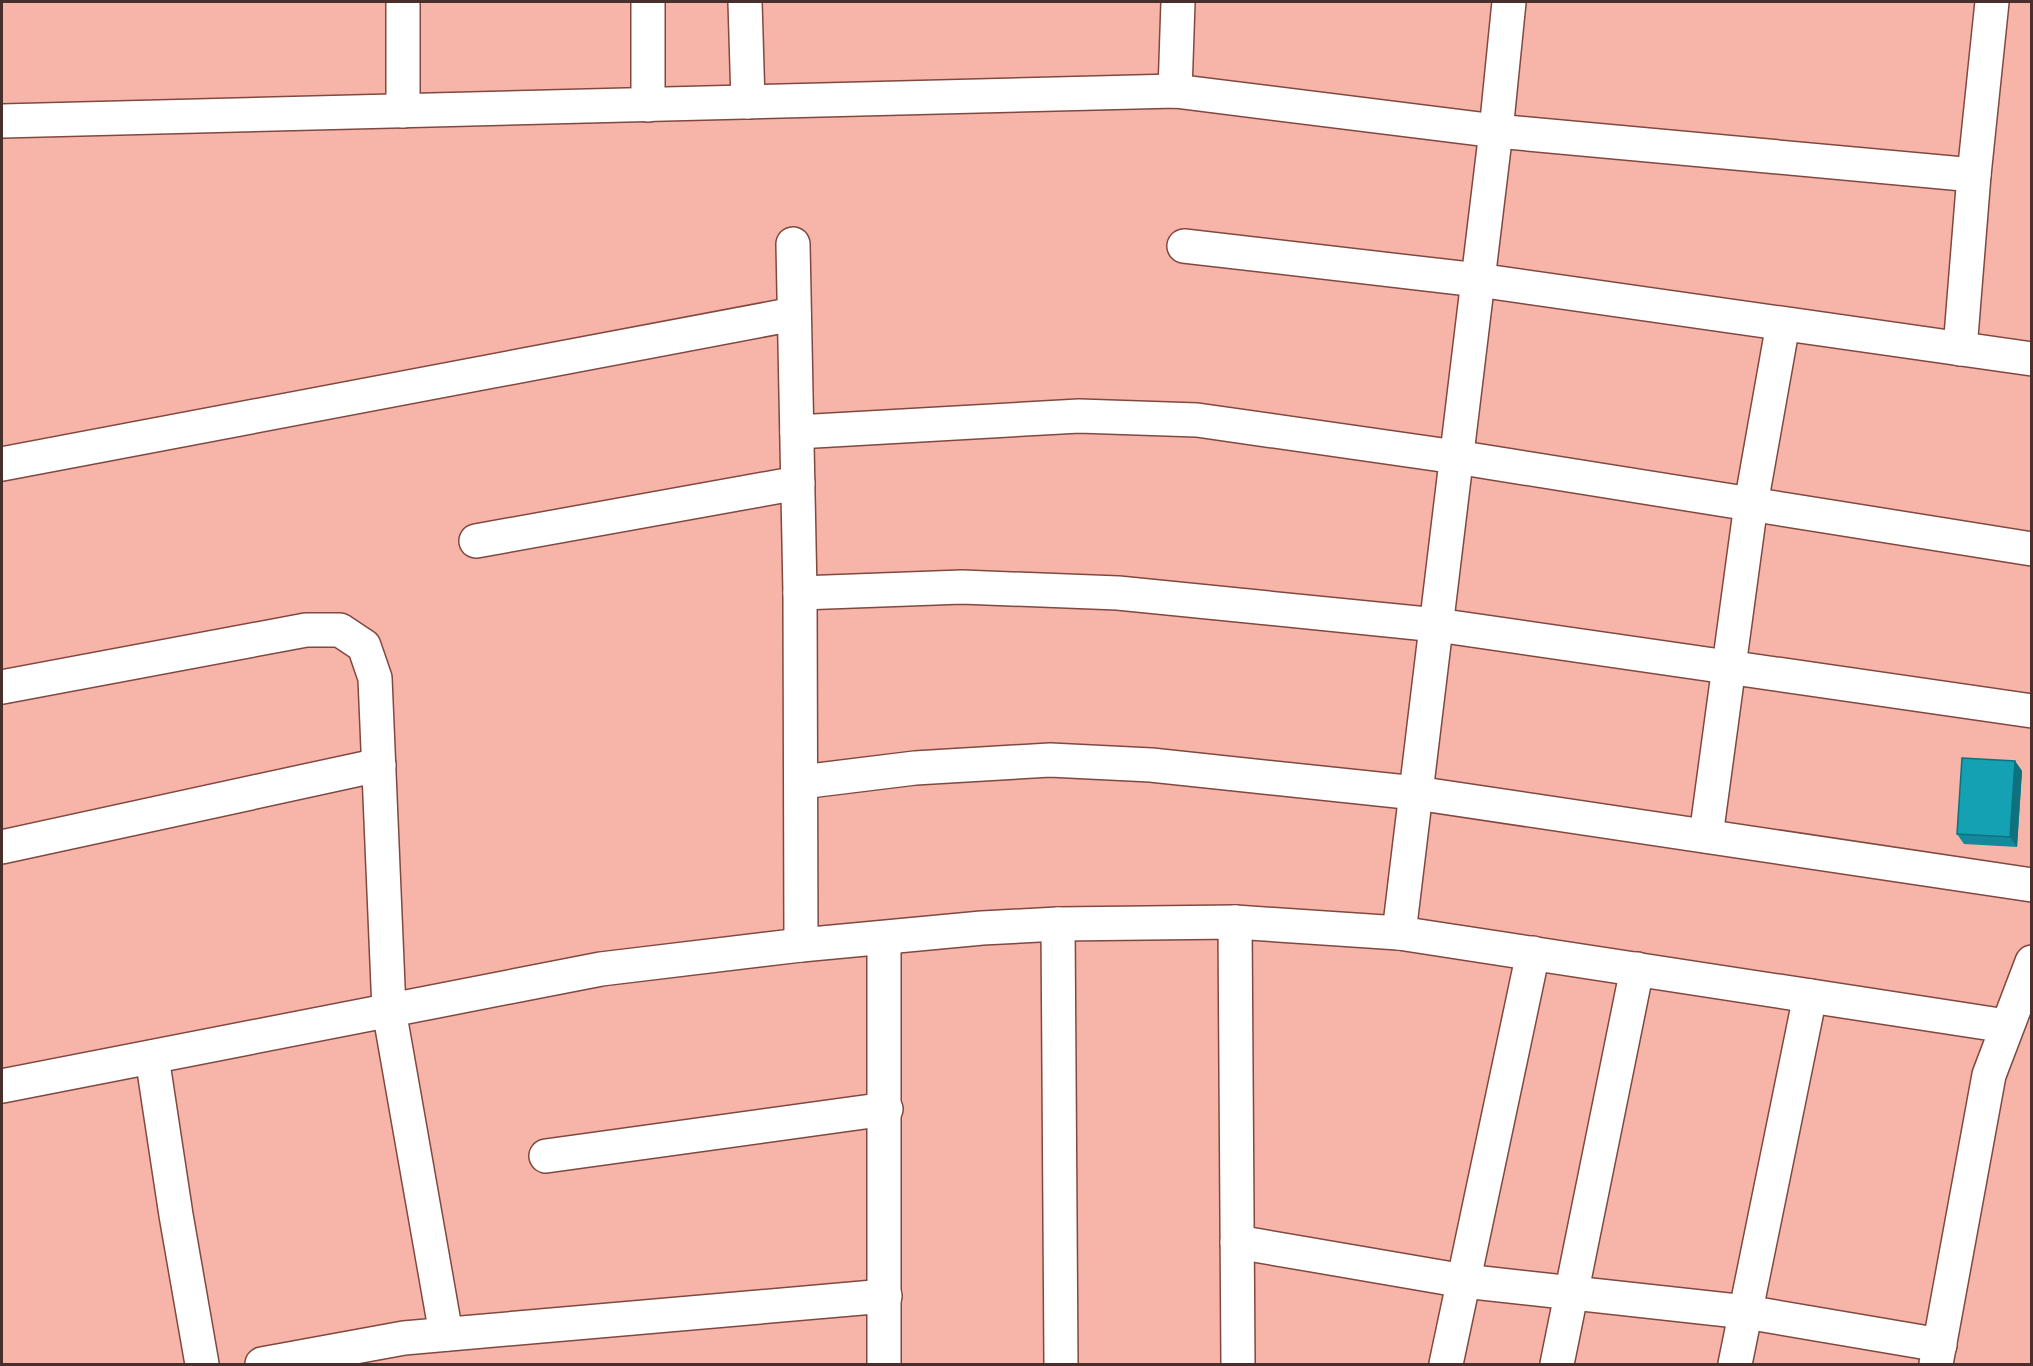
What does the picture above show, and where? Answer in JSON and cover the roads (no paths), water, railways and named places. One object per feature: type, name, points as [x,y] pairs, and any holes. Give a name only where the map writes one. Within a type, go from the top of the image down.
[{"type":"street","points":[[403,2],[403,111]]},
{"type":"street","points":[[648,2],[648,105]]},
{"type":"street","points":[[745,2],[748,102]]},
{"type":"street","points":[[1175,91],[1178,2]]},
{"type":"street","points":[[1399,933],[1496,130],[1509,2]]},
{"type":"street","points":[[1960,349],[1974,175],[1992,2]]},
{"type":"street","points":[[2,121],[1175,91],[1496,130],[1974,175]]},
{"type":"street","points":[[793,244],[800,592],[801,945]]},
{"type":"street","points":[[1184,246],[1478,280],[2031,359]]},
{"type":"street","points":[[2,464],[794,314]]},
{"type":"street","points":[[1706,836],[1751,504],[1783,324]]},
{"type":"street","points":[[797,432],[1079,416],[1197,420],[1456,457],[2031,549]]},
{"type":"street","points":[[476,541],[798,483]]},
{"type":"street","points":[[800,592],[962,587],[1118,593],[1437,625],[2031,711]]},
{"type":"street","points":[[2,687],[306,630],[340,630],[364,646],[375,678],[389,1010],[446,1334]]},
{"type":"street","points":[[801,782],[915,768],[1050,760],[1151,765],[1416,794],[2031,885]]},
{"type":"street","points":[[2,847],[379,765]]},
{"type":"street","points":[[1234,922],[1238,1365]]},
{"type":"street","points":[[2,1086],[601,969],[801,945],[982,928],[1058,924],[1234,922],[1399,933],[2006,1026]]},
{"type":"street","points":[[1058,924],[1061,1365]]},
{"type":"street","points":[[884,939],[886,1109],[884,1365]]},
{"type":"street","points":[[1446,1365],[1533,953]]},
{"type":"street","points":[[1237,1242],[1464,1281],[1746,1312],[1938,1355],[1989,1075],[2031,962]]},
{"type":"street","points":[[1557,1365],[1637,969]]},
{"type":"street","points":[[1735,1365],[1810,996]]},
{"type":"street","points":[[152,1057],[202,1365]]},
{"type":"street","points":[[546,1156],[886,1109]]},
{"type":"street","points":[[262,1365],[408,1351],[446,1334],[885,1296]]}]
